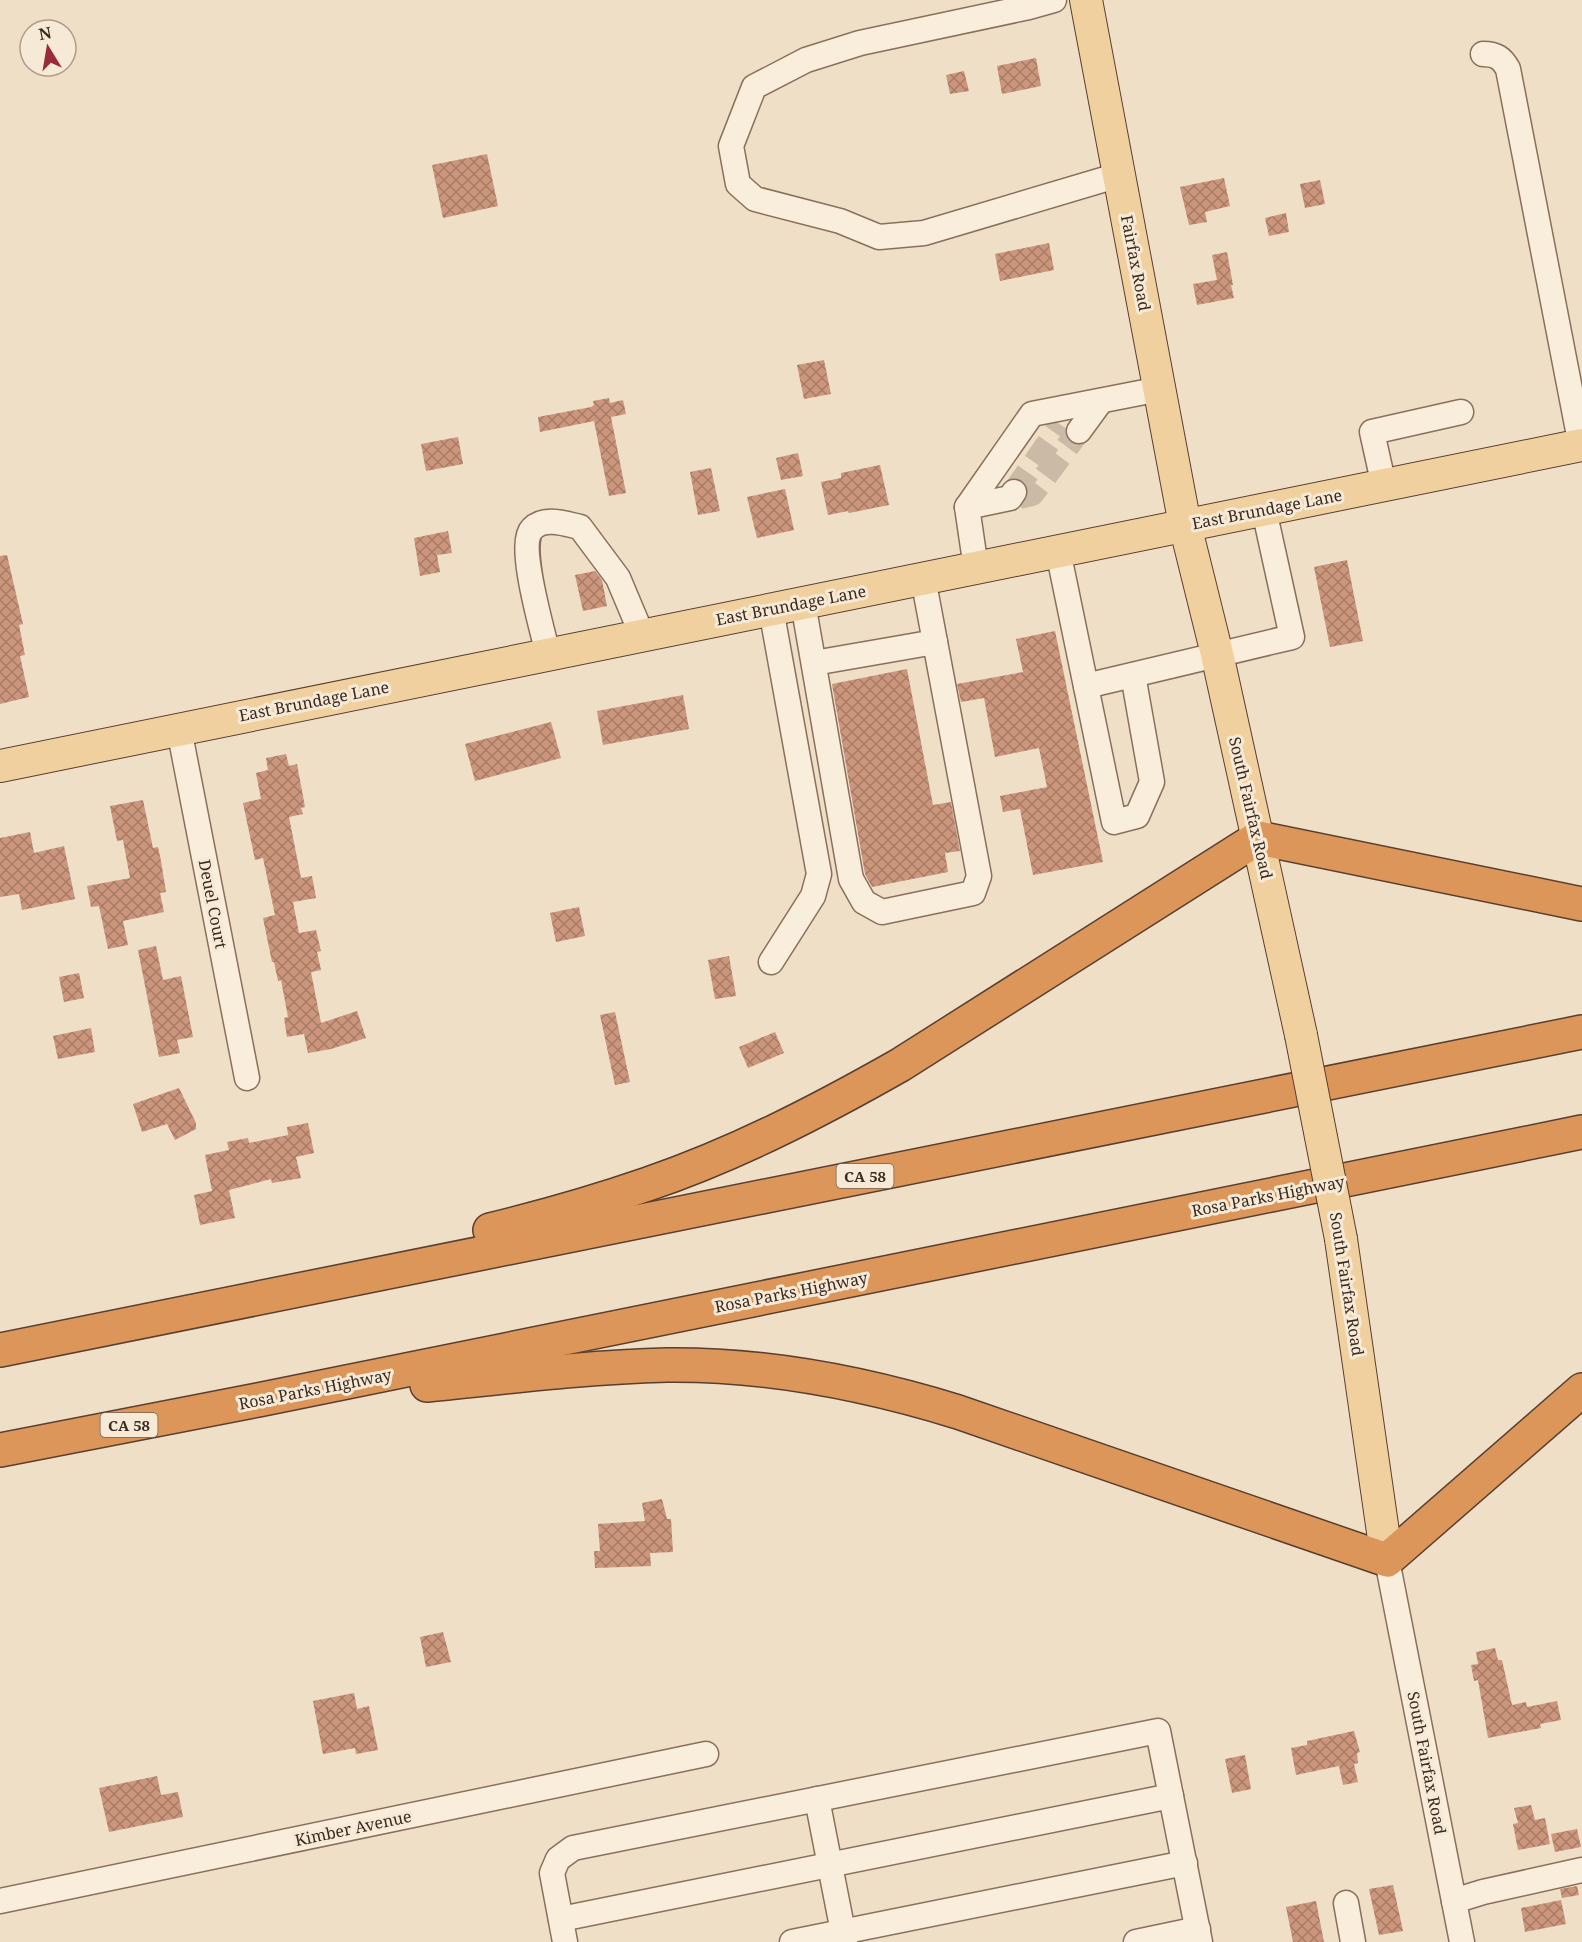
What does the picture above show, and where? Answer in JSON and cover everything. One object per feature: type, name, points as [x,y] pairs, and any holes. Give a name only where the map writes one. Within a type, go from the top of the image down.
[{"type":"highway","points":[[148,1320],[556,1213],[649,1184],[717,1157],[783,1127],[900,1065],[1258,838],[1582,904]]},
{"type":"highway","name":"CA 58","points":[[0,1350],[1582,1032]]},
{"type":"highway","name":"Rosa Parks Highway","points":[[0,1450],[258,1400],[1582,1132]]},
{"type":"highway","points":[[258,1400],[609,1368],[730,1367],[790,1373],[850,1383],[909,1397],[1387,1560],[1582,1390]]},
{"type":"main road","name":"Fairfax Road","points":[[1086,0],[1185,525]]},
{"type":"main road","name":"East Brundage Lane","points":[[0,766],[1582,446]]},
{"type":"main road","name":"South Fairfax Road","points":[[1185,525],[1217,654],[1258,838],[1301,1035],[1341,1239],[1387,1560]]},
{"type":"street","points":[[1054,0],[860,42],[806,60],[754,87],[731,146],[738,184],[755,199],[840,221],[879,237],[924,233],[1119,175]]},
{"type":"street","points":[[1483,54],[1494,54],[1503,60],[1508,69],[1582,446]]},
{"type":"street","points":[[976,568],[967,507],[1032,414],[1071,421],[1101,401],[1160,390]]},
{"type":"street","points":[[1384,486],[1372,432],[1461,412]]},
{"type":"street","points":[[967,507],[1014,496]]},
{"type":"street","points":[[1086,686],[1292,637],[1264,510]]},
{"type":"street","points":[[548,654],[531,584],[526,539],[532,528],[549,521],[580,527],[618,578],[642,635]]},
{"type":"street","points":[[1058,551],[1114,822],[1137,816],[1152,782],[1133,675]]},
{"type":"street","points":[[803,603],[851,879],[864,902],[882,912],[973,893],[979,876],[922,578]]},
{"type":"street","points":[[771,609],[819,874],[813,897],[771,962]]},
{"type":"street","points":[[814,663],[935,642]]},
{"type":"street","name":"Deuel Court","points":[[179,729],[247,1078]]},
{"type":"street","name":"South Fairfax Road","points":[[1387,1560],[1462,1942]]},
{"type":"street","points":[[1136,1942],[1199,1936],[1185,1863],[1158,1731],[573,1848],[558,1859],[552,1873],[563,1931],[830,1865],[1171,1796]]},
{"type":"street","name":"Kimber Avenue","points":[[0,1901],[706,1754]]},
{"type":"street","points":[[817,1799],[844,1937]]},
{"type":"street","points":[[792,1942],[844,1937],[1185,1863]]},
{"type":"street","points":[[1454,1901],[1483,1892],[1582,1870]]},
{"type":"street","points":[[1346,1903],[1353,1942]]},
{"type":"building","points":[[1036,58],[1041,86],[1002,94],[997,66]]},
{"type":"building","points":[[964,71],[969,91],[950,94],[946,75]]},
{"type":"building","points":[[487,154],[498,206],[443,218],[432,165]]},
{"type":"building","points":[[1224,178],[1230,206],[1205,212],[1207,222],[1189,225],[1180,187]]},
{"type":"building","points":[[1320,180],[1325,204],[1305,208],[1300,184]]},
{"type":"building","points":[[1286,213],[1289,232],[1269,236],[1265,218]]},
{"type":"building","points":[[1049,243],[1054,270],[1000,281],[995,254]]},
{"type":"building","points":[[1227,252],[1234,298],[1197,305],[1193,284],[1217,280],[1212,255]]},
{"type":"building","points":[[824,360],[831,394],[804,399],[797,365]]},
{"type":"building","points":[[609,398],[610,403],[623,400],[626,414],[611,417],[626,493],[609,496],[594,421],[540,432],[538,417],[591,407],[594,405],[593,401]]},
{"type":"building","points":[[458,437],[463,464],[426,471],[421,444]]},
{"type":"building","points":[[798,453],[803,476],[781,480],[776,458]]},
{"type":"building","points":[[880,465],[889,505],[828,515],[821,482],[841,478],[841,473]]},
{"type":"building","points":[[711,468],[720,511],[698,515],[690,472]]},
{"type":"building","points":[[785,489],[794,530],[757,538],[747,497]]},
{"type":"building","points":[[448,531],[452,553],[437,555],[440,572],[420,576],[414,538]]},
{"type":"building","points":[[7,555],[23,624],[19,625],[25,655],[20,656],[29,697],[0,704],[0,556]]},
{"type":"building","points":[[1347,560],[1363,641],[1330,647],[1314,567]]},
{"type":"building","points":[[595,571],[602,580],[607,606],[583,611],[575,575]]},
{"type":"building","points":[[1055,631],[1103,862],[1033,875],[1020,809],[1003,812],[1000,796],[1047,787],[1039,748],[995,757],[984,698],[961,702],[957,684],[1023,672],[1016,639]]},
{"type":"building","points":[[907,669],[933,805],[951,802],[960,851],[945,853],[948,872],[872,887],[865,874],[832,684]]},
{"type":"building","points":[[683,695],[689,729],[603,745],[597,711]]},
{"type":"building","points":[[551,722],[561,758],[475,781],[465,744]]},
{"type":"building","points":[[286,754],[289,766],[297,764],[305,807],[301,808],[303,814],[289,817],[301,878],[312,876],[316,898],[293,902],[299,933],[316,930],[321,951],[317,952],[321,970],[311,972],[321,1023],[357,1011],[366,1038],[331,1049],[308,1053],[304,1034],[287,1037],[284,1018],[288,1017],[281,980],[278,981],[274,962],[272,962],[263,918],[275,915],[263,858],[255,860],[243,803],[261,799],[256,773],[268,770],[266,758]]},
{"type":"building","points":[[143,800],[153,848],[158,847],[161,861],[166,892],[160,893],[164,912],[123,921],[128,945],[108,949],[99,906],[91,907],[87,886],[130,878],[123,840],[117,841],[110,806]]},
{"type":"building","points":[[30,832],[34,853],[64,846],[75,899],[22,910],[19,894],[0,897],[0,838]]},
{"type":"building","points":[[579,907],[585,936],[556,942],[550,913]]},
{"type":"building","points":[[156,946],[163,980],[181,976],[193,1037],[177,1040],[180,1053],[159,1057],[138,950]]},
{"type":"building","points":[[729,956],[736,996],[715,999],[708,960]]},
{"type":"building","points":[[79,973],[84,998],[64,1002],[59,977]]},
{"type":"building","points":[[615,1012],[630,1082],[615,1085],[600,1015]]},
{"type":"building","points":[[91,1028],[95,1052],[58,1059],[53,1036]]},
{"type":"building","points":[[775,1032],[784,1053],[748,1068],[739,1047]]},
{"type":"building","points":[[179,1088],[196,1123],[196,1129],[175,1140],[167,1124],[142,1132],[133,1104]]},
{"type":"building","points":[[308,1123],[314,1153],[296,1157],[301,1178],[272,1183],[271,1179],[229,1190],[235,1218],[200,1225],[194,1195],[212,1191],[205,1155],[229,1150],[227,1142],[248,1138],[249,1143],[288,1135],[287,1127]]},
{"type":"building","points":[[662,1499],[667,1519],[671,1519],[673,1552],[650,1553],[651,1566],[595,1568],[594,1551],[600,1551],[598,1524],[645,1521],[642,1503]]},
{"type":"building","points":[[443,1632],[451,1662],[426,1667],[420,1637]]},
{"type":"building","points":[[1495,1648],[1498,1660],[1502,1660],[1512,1705],[1526,1702],[1527,1707],[1557,1701],[1561,1720],[1540,1724],[1541,1728],[1488,1738],[1478,1680],[1474,1681],[1471,1665],[1478,1664],[1476,1652]]},
{"type":"building","points":[[354,1693],[357,1709],[369,1706],[378,1750],[356,1754],[355,1748],[323,1754],[313,1701]]},
{"type":"building","points":[[1354,1731],[1360,1752],[1357,1753],[1358,1763],[1354,1764],[1358,1782],[1343,1785],[1339,1766],[1296,1775],[1291,1748],[1307,1745],[1307,1741]]},
{"type":"building","points":[[1245,1755],[1251,1789],[1232,1793],[1225,1759]]},
{"type":"building","points":[[157,1776],[161,1795],[178,1792],[183,1817],[109,1832],[99,1788]]},
{"type":"building","points":[[1531,1805],[1535,1820],[1545,1818],[1550,1844],[1518,1850],[1513,1824],[1518,1823],[1514,1808]]},
{"type":"building","points":[[1577,1829],[1581,1847],[1555,1852],[1551,1834]]},
{"type":"building","points":[[1393,1885],[1403,1931],[1379,1935],[1369,1889]]},
{"type":"building","points":[[1577,1886],[1579,1895],[1562,1898],[1560,1889]]},
{"type":"building","points":[[1561,1900],[1566,1924],[1525,1932],[1521,1908]]},
{"type":"building","points":[[1316,1901],[1324,1942],[1293,1942],[1286,1907]]},
{"type":"tunnel","points":[[1014,492],[1061,425]]},
{"type":"tunnel","points":[[1019,497],[1032,494],[1079,431]]}]
